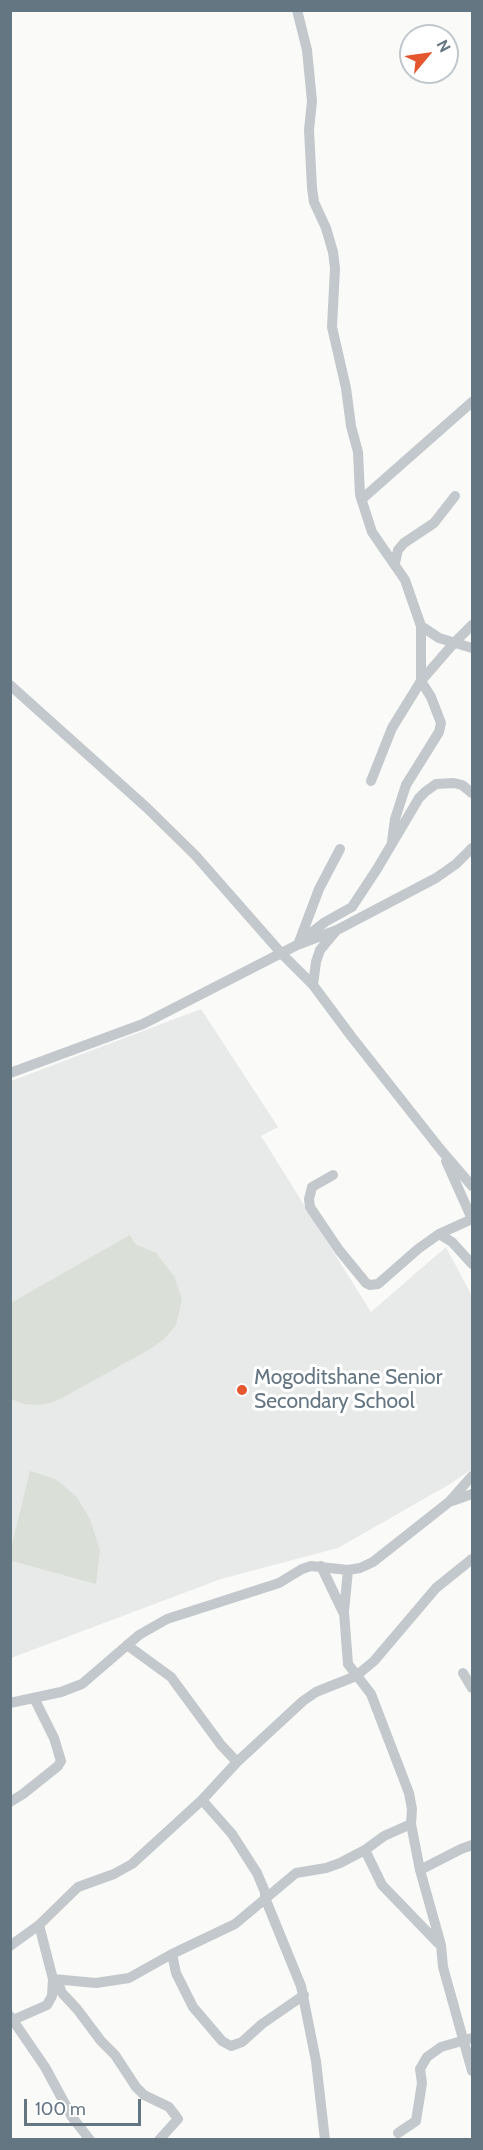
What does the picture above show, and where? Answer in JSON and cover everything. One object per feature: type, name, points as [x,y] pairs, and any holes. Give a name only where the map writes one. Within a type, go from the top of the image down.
[{"type":"street","points":[[297,10],[307,50],[312,101],[309,130],[313,197],[333,252],[335,268],[331,316],[333,336],[346,387],[350,420],[358,452],[362,499],[372,532],[405,580],[421,626],[422,681],[441,719],[441,728],[406,784],[394,819],[392,842]]},
{"type":"street","points":[[362,499],[472,402]]},
{"type":"street","points":[[394,563],[398,550],[404,543],[434,523],[455,496]]},
{"type":"street","points":[[371,781],[392,728],[422,681],[472,625]]},
{"type":"street","points":[[421,626],[439,638],[472,648]]},
{"type":"street","points":[[10,685],[173,833],[282,954],[314,985],[351,1036],[472,1186]]},
{"type":"street","points":[[314,985],[316,962],[320,950],[352,907],[419,798],[436,784],[462,785],[472,794]]},
{"type":"street","points":[[298,944],[337,930],[435,878],[456,864],[472,848]]},
{"type":"street","points":[[298,944],[319,889],[340,849]]},
{"type":"street","points":[[10,1073],[143,1024],[282,954],[325,922],[352,907]]},
{"type":"street","points":[[333,1175],[312,1188],[309,1199],[310,1207],[339,1250],[366,1283],[378,1284],[439,1234],[472,1219],[441,1150]]},
{"type":"street","points":[[439,1234],[452,1242],[472,1264]]},
{"type":"street","points":[[10,1703],[61,1692],[82,1684],[153,1625],[167,1619],[279,1583],[311,1566],[348,1570],[373,1562],[449,1502],[472,1476]]},
{"type":"street","points":[[449,1502],[472,1494]]},
{"type":"street","points":[[10,1946],[39,1925],[78,1887],[114,1874],[132,1864],[309,1696],[356,1676],[379,1657],[436,1588],[472,1559]]},
{"type":"street","points":[[321,1566],[344,1612]]},
{"type":"street","points":[[348,1570],[344,1612],[348,1664],[371,1694],[409,1793],[412,1809],[411,1824],[420,1870],[441,1945],[443,1967],[468,2039],[472,2071]]},
{"type":"street","points":[[127,1645],[171,1677],[221,1745],[237,1762]]},
{"type":"street","points":[[463,1673],[472,1688]]},
{"type":"street","points":[[10,1802],[58,1766],[61,1761],[54,1737],[34,1698]]},
{"type":"street","points":[[202,1800],[232,1834],[257,1873],[265,1898],[288,1950],[304,1995],[316,2061],[326,2139]]},
{"type":"street","points":[[55,1980],[96,1983],[129,1978],[172,1954],[235,1924],[296,1873],[326,1868],[411,1824]]},
{"type":"street","points":[[420,1870],[472,1845]]},
{"type":"street","points":[[364,1850],[382,1885],[441,1945]]},
{"type":"street","points":[[39,1925],[55,1980],[62,1993],[115,2055],[136,2087],[144,2095],[169,2107],[178,2119],[159,2139]]},
{"type":"street","points":[[172,1954],[176,1972],[193,2007],[222,2041],[231,2046],[242,2042],[262,2024],[304,1995]]},
{"type":"street","points":[[55,1980],[52,1996],[47,2005],[12,2018],[45,2067],[72,2117],[90,2139]]},
{"type":"street","points":[[398,2133],[416,2121],[422,2083],[420,2069],[427,2057],[441,2047],[468,2039]]},
{"type":"shaded area","name":"Mogoditshane Senior Secondary School","points":[[201,1009],[278,1127],[261,1136],[371,1312],[446,1247],[472,1296],[472,1469],[338,1548],[221,1579],[11,1658],[11,1081]]},
{"type":"shaded area","points":[[130,1235],[135,1244],[156,1253],[174,1276],[182,1299],[176,1325],[152,1348],[62,1398],[38,1405],[24,1404],[11,1399],[11,1303]]},
{"type":"shaded area","points":[[30,1471],[55,1479],[76,1496],[90,1519],[100,1550],[96,1584],[12,1561],[11,1549]]},
{"type":"place","name":"Mogoditshane Senior Secondary School","points":[[242,1390]]}]
